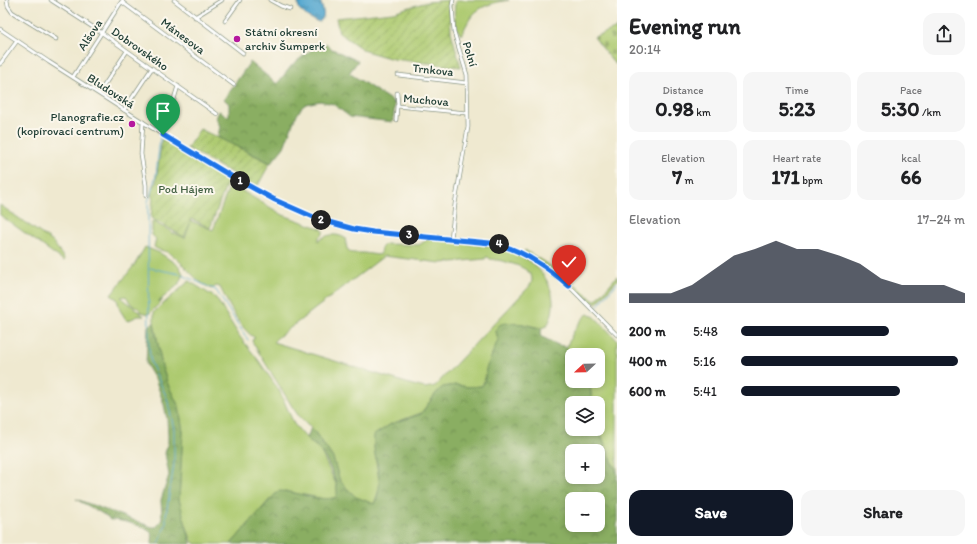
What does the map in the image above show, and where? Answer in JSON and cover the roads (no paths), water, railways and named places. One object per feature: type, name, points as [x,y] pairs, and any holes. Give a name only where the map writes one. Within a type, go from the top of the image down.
[{"type":"street","points":[[7,0],[8,6],[12,12],[56,39]]},
{"type":"street","name":"Dobrovského","points":[[51,0],[102,33],[217,114]]},
{"type":"street","points":[[174,0],[243,53]]},
{"type":"street","points":[[195,17],[222,0]]},
{"type":"street","points":[[225,21],[240,0]]},
{"type":"street","points":[[270,0],[290,9]]},
{"type":"street","name":"Polní","points":[[451,239],[455,204],[467,133],[467,75],[454,32],[453,0]]},
{"type":"street","name":"Alšova","points":[[73,77],[122,1]]},
{"type":"street","name":"Mánesova","points":[[122,1],[234,85]]},
{"type":"street","name":"Bludovská","points":[[0,29],[196,156],[275,200],[318,219],[354,229],[373,232],[499,244],[524,254],[569,286],[617,335]]},
{"type":"street","points":[[0,64],[17,41]]},
{"type":"street","points":[[99,94],[127,51]]},
{"type":"street","points":[[124,110],[152,68]]},
{"type":"street","name":"Trnkova","points":[[398,75],[467,83]]},
{"type":"street","points":[[163,135],[178,86]]},
{"type":"street","points":[[397,93],[398,106]]},
{"type":"street","name":"Muchova","points":[[396,120],[397,106],[467,113]]},
{"type":"street","points":[[143,122],[142,154],[146,196]]},
{"type":"water","points":[[308,0],[320,0],[323,9],[323,18],[319,22],[308,17],[299,9],[298,3]]},
{"type":"waterway","points":[[158,544],[166,524],[174,464],[174,429],[167,398],[151,363],[149,348],[148,202],[156,175],[161,135]]},
{"type":"waterway","points":[[150,268],[180,274],[216,290],[248,340]]},
{"type":"waterway","points":[[594,310],[617,283]]},
{"type":"place","name":"Státní okresní archiv Šumperk","points":[[237,39]]},
{"type":"place","name":"Planografie.cz (kopírovací centrum)","points":[[132,124]]},
{"type":"park label","name":"Pod Hájem","points":[[186,189]]}]
